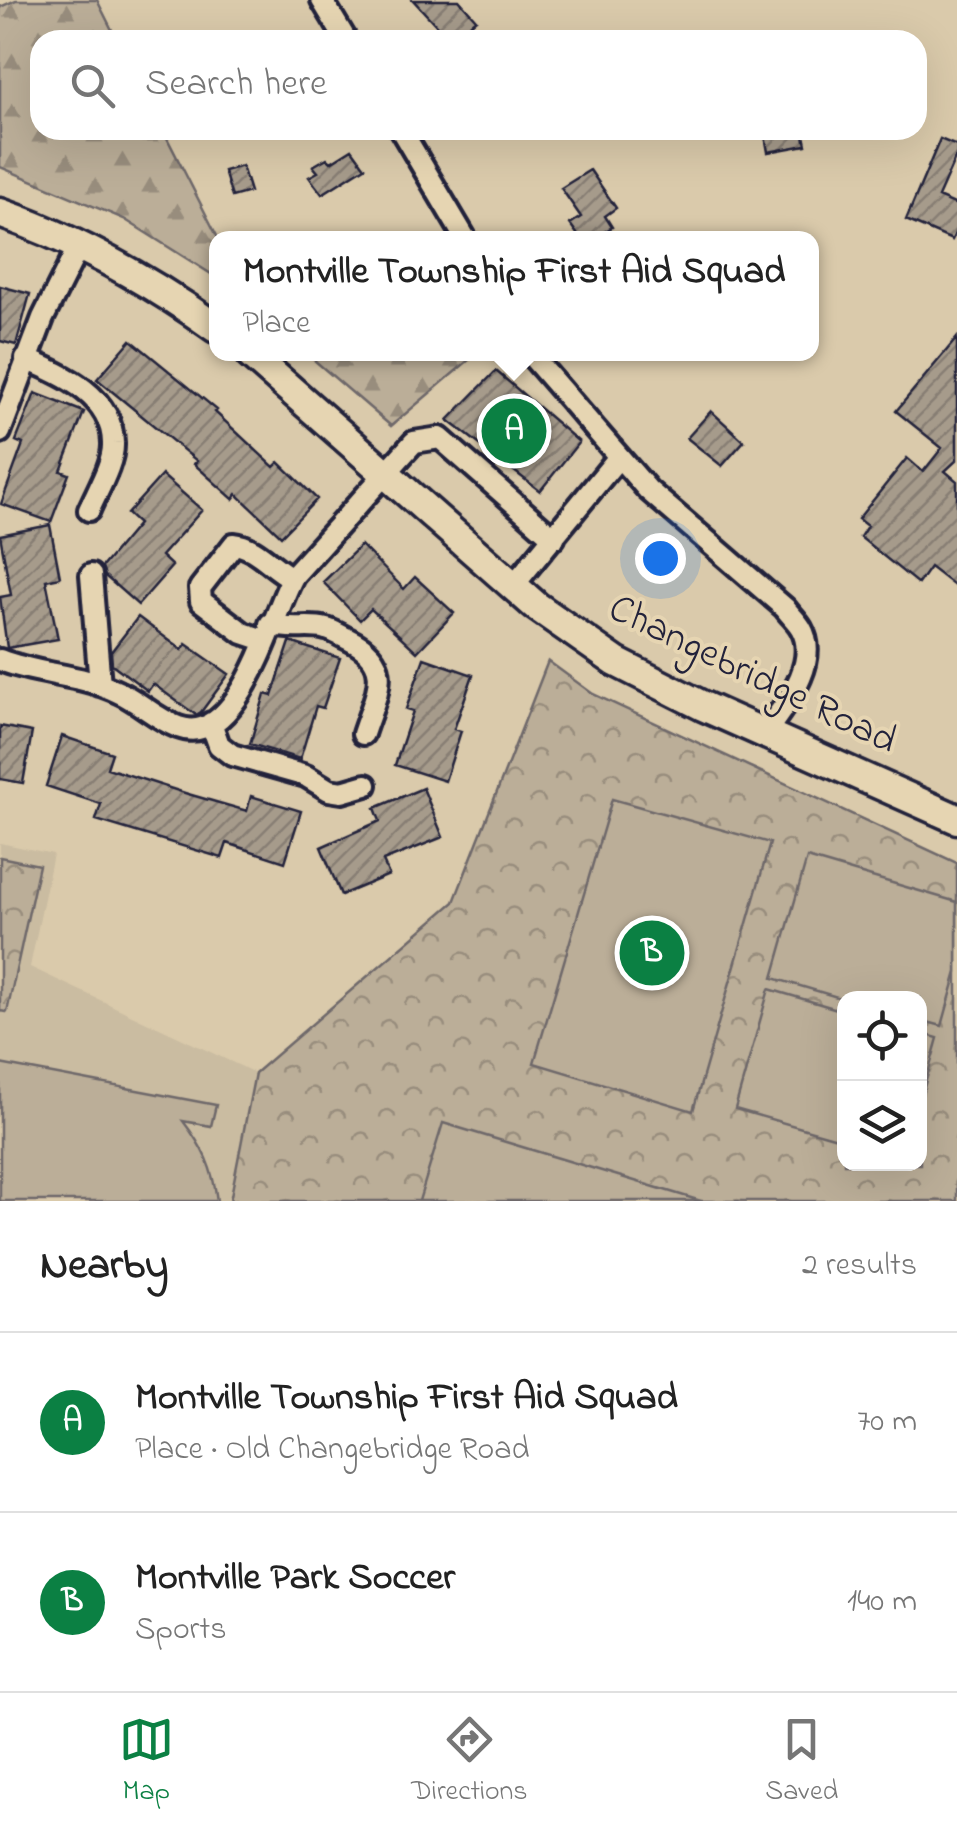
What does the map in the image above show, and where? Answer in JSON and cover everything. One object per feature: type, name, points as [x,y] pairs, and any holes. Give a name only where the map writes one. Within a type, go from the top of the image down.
[{"type":"main road","points":[[0,213],[138,277],[209,323]]},
{"type":"main road","name":"Changebridge Road","points":[[258,361],[514,586],[616,662],[957,819]]},
{"type":"street","points":[[322,0],[340,30]]},
{"type":"street","points":[[407,140],[461,231]]},
{"type":"street","points":[[0,432],[26,360],[78,246]]},
{"type":"street","points":[[26,360],[76,381],[108,421],[114,445],[89,510]]},
{"type":"street","points":[[536,361],[660,502],[785,608],[801,628],[806,652],[800,677],[765,733]]},
{"type":"street","points":[[0,660],[100,685],[128,696],[180,728],[193,729],[211,723],[242,694],[292,578],[414,442],[440,438],[554,538]]},
{"type":"street","points":[[514,586],[618,458]]},
{"type":"street","points":[[292,578],[246,546],[234,544],[200,588],[201,601],[243,632],[324,628],[362,646],[378,662],[381,676],[362,734]]},
{"type":"street","points":[[92,575],[100,685]]},
{"type":"street","points":[[211,723],[219,745],[232,756],[306,776],[329,790],[342,792],[366,785]]},
{"type":"shaded area","points":[[0,843],[53,854],[30,967],[255,1073],[230,1201],[0,1201]]},
{"type":"green space","points":[[16,0],[97,0],[112,30],[30,30],[30,140],[168,140],[214,231],[209,231],[209,273],[124,219],[0,167],[0,7]]},
{"type":"green space","points":[[315,361],[468,361],[391,426]]},
{"type":"green space","points":[[548,661],[593,694],[957,863],[957,1201],[230,1201],[255,1073],[454,902]]},
{"type":"green space","points":[[612,799],[770,843],[693,1111],[534,1063]]},
{"type":"green space","points":[[0,857],[39,865],[7,1012],[0,1011]]},
{"type":"green space","points":[[807,858],[957,902],[957,972],[942,1026],[927,1022],[927,991],[837,991],[837,997],[773,978]]},
{"type":"green space","points":[[769,989],[837,1009],[837,1138],[735,1109]]},
{"type":"green space","points":[[927,1035],[938,1038],[927,1077]]},
{"type":"green space","points":[[0,1064],[216,1105],[211,1126],[183,1121],[206,1158],[217,1201],[0,1201]]},
{"type":"green space","points":[[443,1123],[701,1201],[419,1201]]},
{"type":"building","points":[[413,0],[459,0],[476,19],[462,30],[441,30]]},
{"type":"building","points":[[940,139],[957,146],[938,197],[957,205],[957,229],[952,240],[906,220]]},
{"type":"building","points":[[766,140],[805,140],[806,145],[768,152]]},
{"type":"building","points":[[352,149],[365,167],[322,194],[309,177],[318,172],[313,166],[327,158],[331,162]]},
{"type":"building","points":[[242,166],[250,192],[232,197],[224,171]]},
{"type":"building","points":[[590,170],[616,208],[605,216],[612,227],[606,231],[575,231],[570,224],[581,217],[561,188]]},
{"type":"building","points":[[0,286],[30,294],[16,345],[0,341]]},
{"type":"building","points":[[957,338],[957,460],[945,471],[957,481],[957,588],[930,567],[918,584],[860,537],[867,526],[858,519],[907,458],[923,472],[942,448],[896,411]]},
{"type":"building","points":[[131,340],[217,410],[274,467],[279,462],[317,499],[281,536],[237,494],[233,499],[194,464],[197,461],[97,379]]},
{"type":"building","points":[[496,371],[579,442],[540,491],[448,420]]},
{"type":"building","points":[[35,393],[84,412],[61,471],[69,474],[51,522],[1,504],[23,444],[16,441]]},
{"type":"building","points":[[711,411],[744,441],[722,466],[687,438]]},
{"type":"building","points":[[162,475],[202,510],[161,556],[172,566],[138,605],[105,576],[102,567],[138,524],[127,514]]},
{"type":"building","points":[[50,525],[60,577],[46,580],[58,639],[7,648],[0,597],[11,595],[0,535]]},
{"type":"building","points":[[361,545],[404,589],[415,577],[454,613],[417,652],[371,609],[360,620],[323,582]]},
{"type":"building","points":[[138,617],[182,650],[186,644],[229,674],[201,712],[196,715],[153,684],[148,691],[112,664],[111,652]]},
{"type":"building","points":[[290,642],[340,658],[323,708],[316,706],[300,759],[250,744],[265,694],[272,696]]},
{"type":"building","points":[[424,658],[473,675],[454,729],[461,731],[445,781],[395,765],[413,711],[406,709]]},
{"type":"building","points":[[0,726],[32,732],[23,783],[0,779]]},
{"type":"building","points":[[62,736],[112,753],[107,768],[188,794],[247,811],[251,796],[301,811],[285,862],[227,843],[222,858],[96,820],[101,804],[46,786]]},
{"type":"building","points":[[423,788],[443,837],[383,861],[389,875],[341,895],[321,847],[380,821],[375,808]]},
{"type":"place","name":"Montville Township First Aid Squad","points":[[514,431]]},
{"type":"place","name":"Montville Park Soccer","points":[[652,953]]}]
